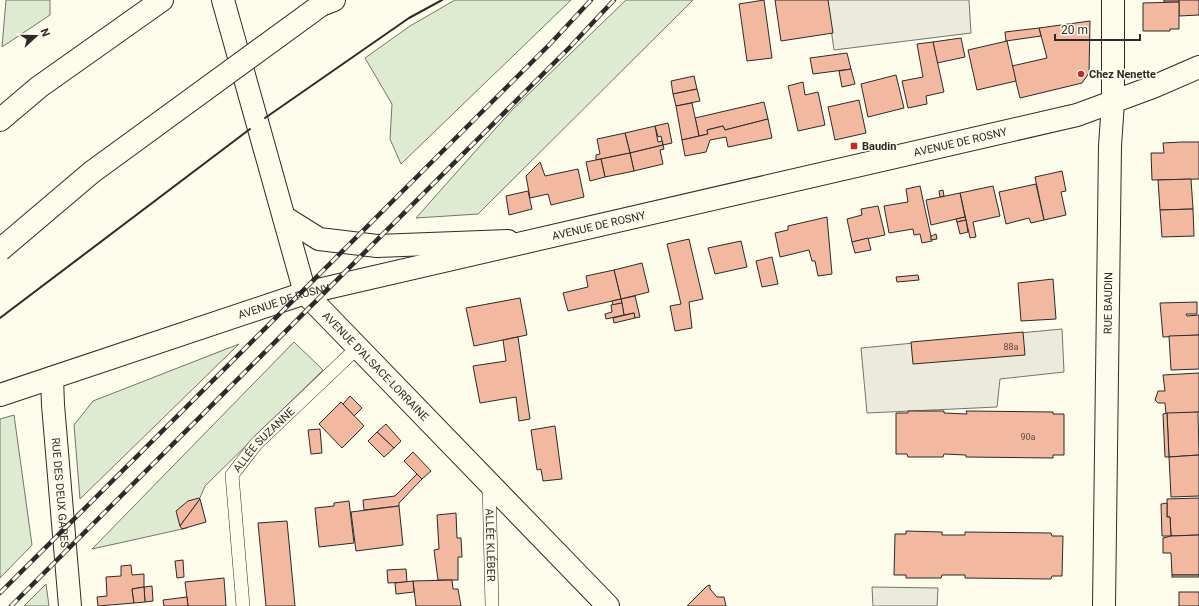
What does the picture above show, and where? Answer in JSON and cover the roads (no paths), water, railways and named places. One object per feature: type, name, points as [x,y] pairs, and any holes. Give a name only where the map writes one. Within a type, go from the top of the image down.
[{"type":"main road","points":[[0,120],[39,87],[162,0]]},
{"type":"main road","name":"AVENUE D'ALSACE-LORRAINE","points":[[223,0],[305,293],[608,606]]},
{"type":"main road","name":"RUE BAUDIN","points":[[1104,606],[1110,146],[1113,102],[1113,0]]},
{"type":"main road","points":[[0,250],[92,172],[327,2]]},
{"type":"main road","name":"AVENUE DE ROSNY","points":[[0,395],[305,293],[1077,115],[1153,88],[1199,67]]},
{"type":"main road","points":[[284,217],[319,239],[377,246],[541,239]]},
{"type":"main road","name":"RUE DES DEUX GARES","points":[[52,378],[70,606]]},
{"type":"lane","name":"ALLÉE SUZANNE","points":[[243,606],[232,474],[256,444],[357,348]]},
{"type":"lane","name":"ALLÉE KLÉBER","points":[[489,483],[492,606]]},
{"type":"railway","points":[[0,593],[551,43],[591,0]]},
{"type":"railway","points":[[11,606],[570,47],[614,0]]},
{"type":"place","name":"Chez Nenette","points":[[1081,74]]},
{"type":"place","name":"Baudin","points":[[854,146]]}]
